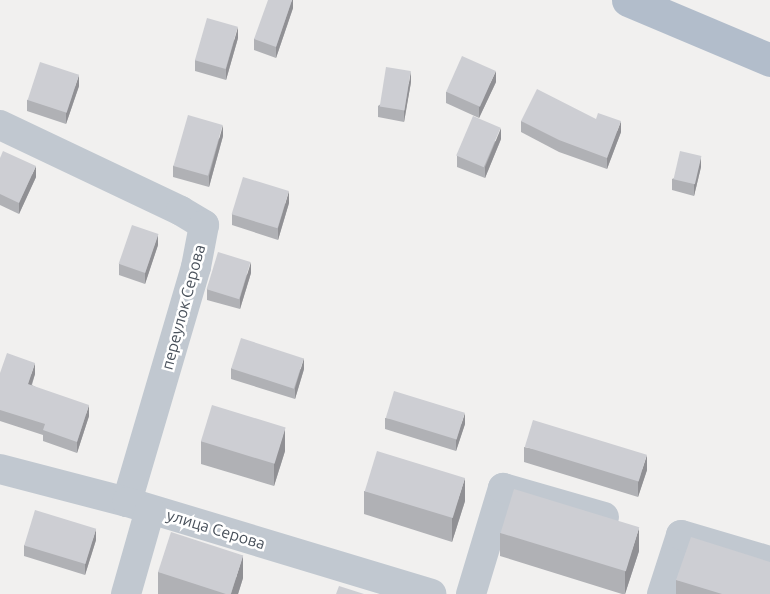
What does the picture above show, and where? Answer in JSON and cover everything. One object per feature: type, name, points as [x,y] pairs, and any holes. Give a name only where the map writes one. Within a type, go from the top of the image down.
[{"type":"main road","points":[[628,0],[770,60]]},
{"type":"street","name":"переулок Серова","points":[[0,125],[181,210],[204,225],[196,267],[138,506]]},
{"type":"street","name":"улица Серова","points":[[0,469],[138,506],[431,594]]},
{"type":"street","points":[[471,594],[502,488],[604,517]]},
{"type":"street","points":[[126,594],[138,506]]},
{"type":"street","points":[[662,594],[681,535],[770,561]]},
{"type":"building","points":[[268,0],[292,0],[276,47],[254,39]]},
{"type":"building","points":[[207,18],[238,27],[226,69],[195,60]]},
{"type":"building","points":[[462,56],[496,71],[480,107],[446,92]]},
{"type":"building","points":[[40,62],[79,75],[67,113],[28,100]]},
{"type":"building","points":[[386,67],[411,71],[404,110],[380,107]]},
{"type":"building","points":[[537,89],[596,119],[598,113],[621,121],[607,158],[559,140],[521,121]]},
{"type":"building","points":[[188,115],[223,125],[208,176],[173,166]]},
{"type":"building","points":[[473,116],[501,128],[484,167],[456,156]]},
{"type":"building","points":[[3,151],[36,166],[19,203],[0,194],[0,158]]},
{"type":"building","points":[[680,151],[701,156],[695,184],[673,179]]},
{"type":"building","points":[[243,177],[289,191],[278,228],[232,214]]},
{"type":"building","points":[[132,225],[158,234],[145,273],[119,264]]},
{"type":"building","points":[[218,252],[251,262],[239,299],[207,289]]},
{"type":"building","points":[[241,338],[304,358],[294,389],[231,368]]},
{"type":"building","points":[[7,353],[35,363],[28,384],[89,405],[77,442],[43,430],[45,424],[0,410],[0,373]]},
{"type":"building","points":[[394,391],[465,413],[457,439],[386,418]]},
{"type":"building","points":[[212,405],[286,428],[275,464],[201,441]]},
{"type":"building","points":[[533,420],[647,455],[639,482],[525,447]]},
{"type":"building","points":[[377,451],[465,478],[453,518],[365,491]]},
{"type":"building","points":[[514,489],[639,527],[626,571],[501,533]]},
{"type":"building","points":[[35,510],[96,529],[85,564],[24,545]]},
{"type":"building","points":[[171,532],[243,555],[231,594],[158,572]]},
{"type":"building","points":[[691,537],[770,562],[770,594],[722,594],[676,580]]},
{"type":"building","points":[[339,586],[364,594],[336,594]]}]
